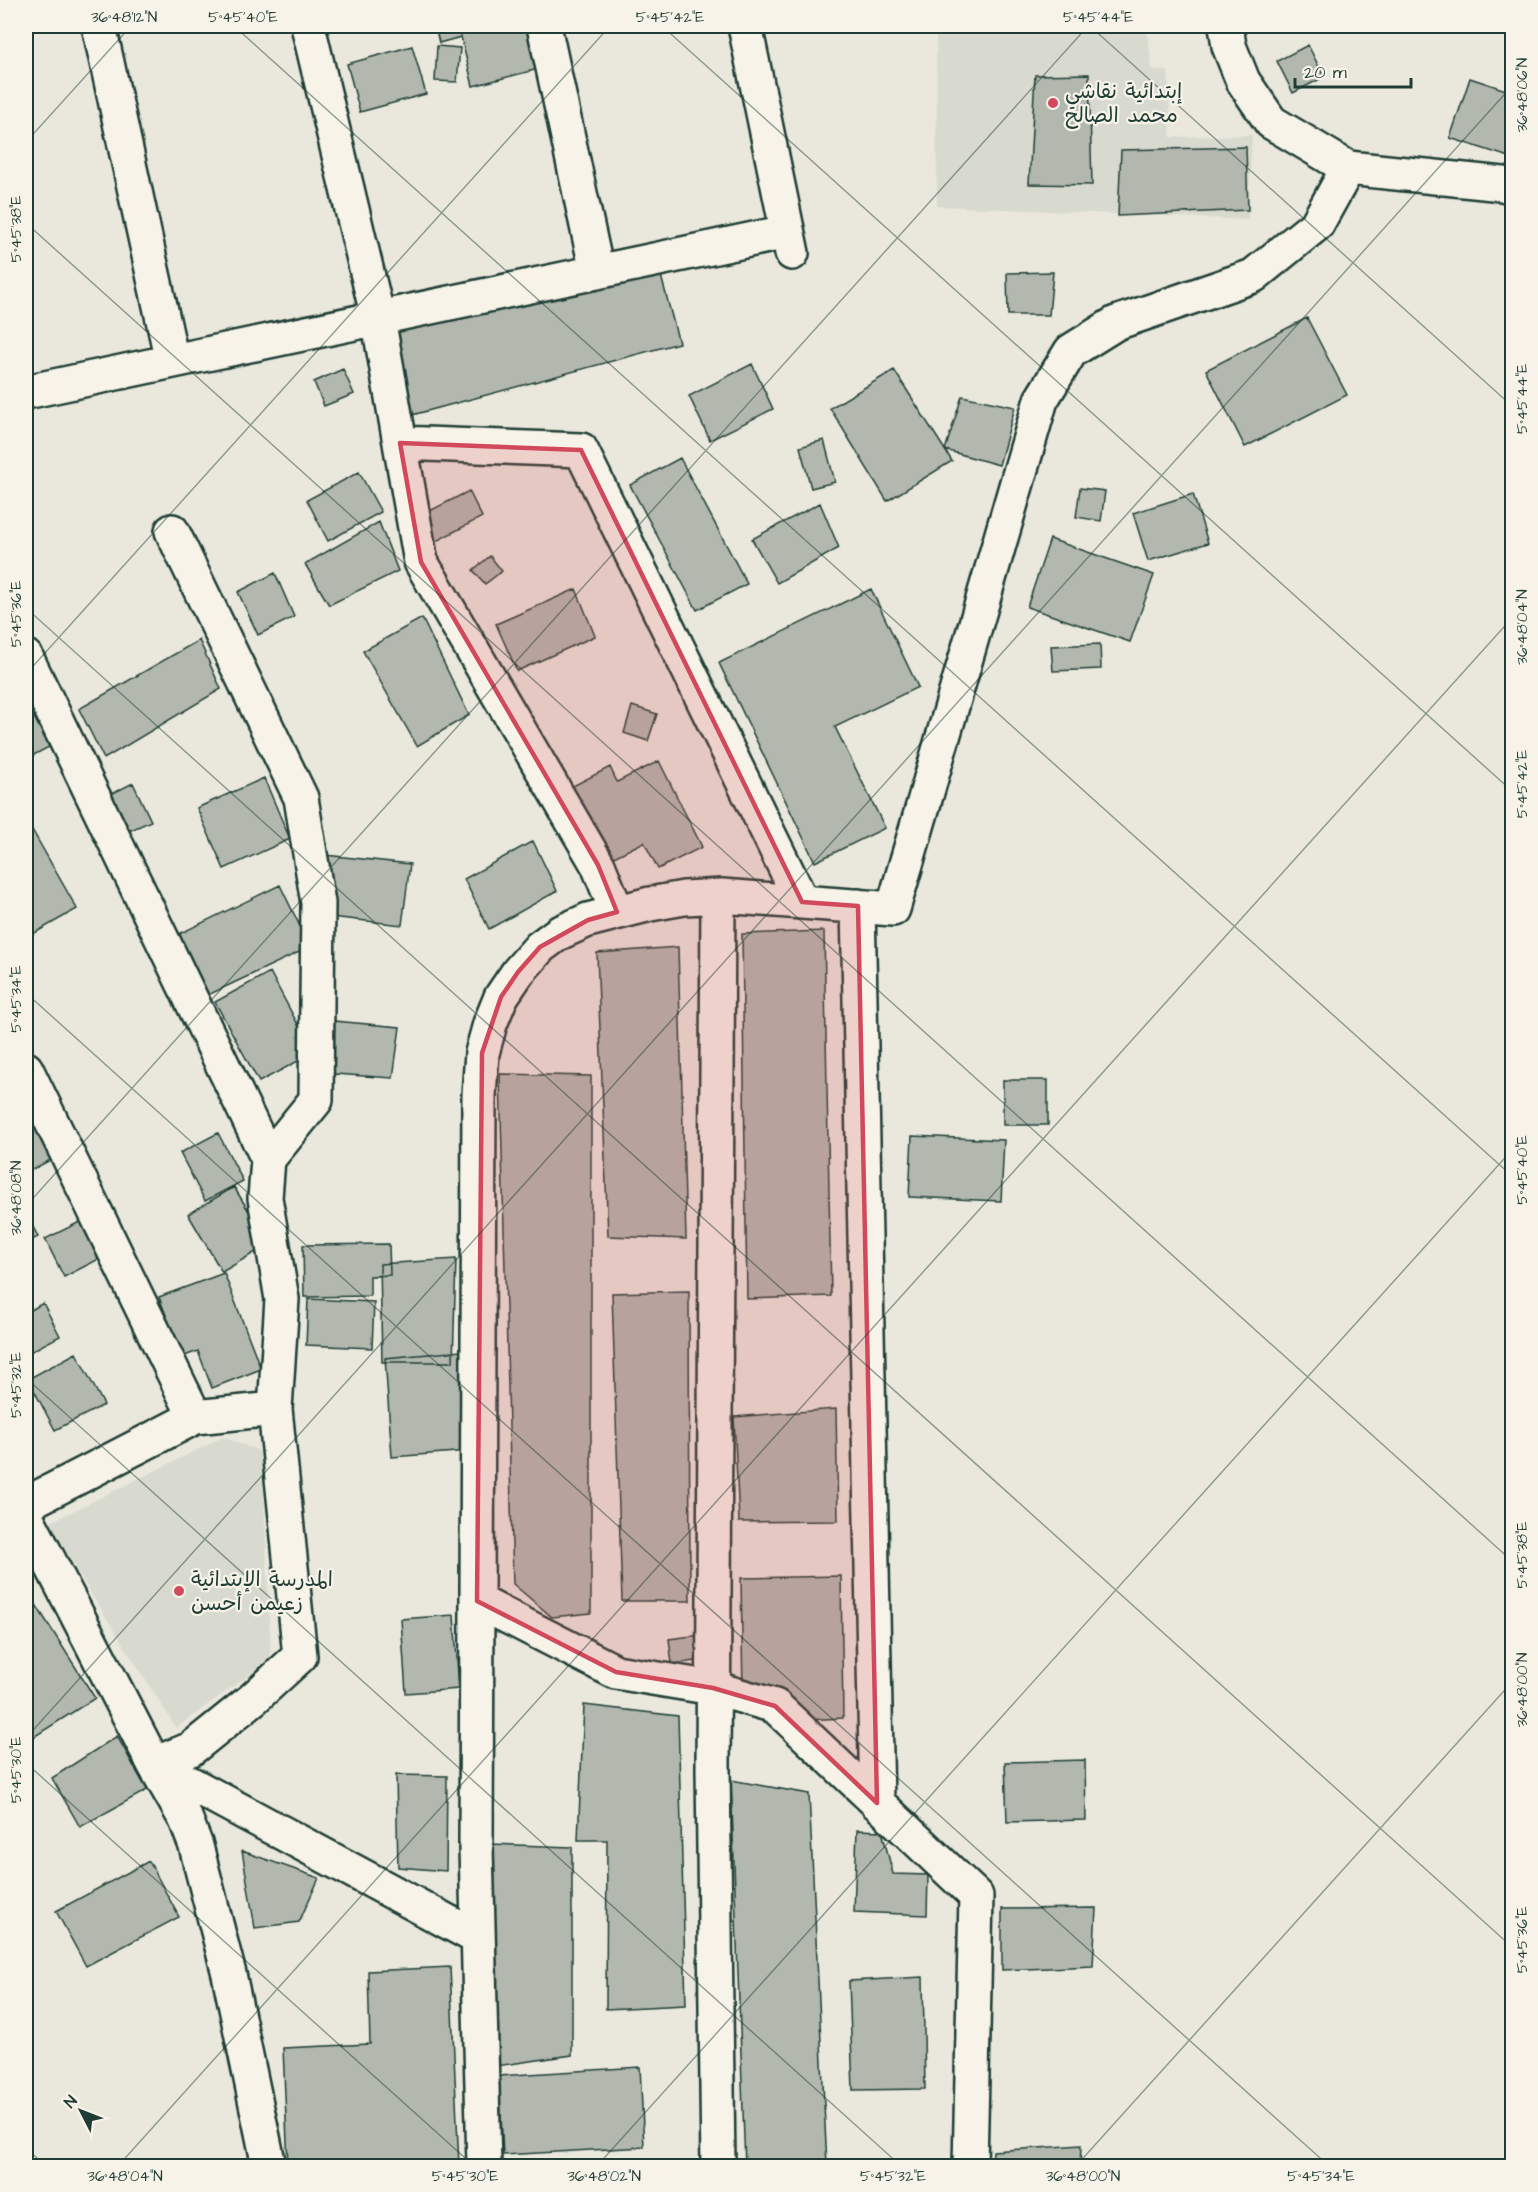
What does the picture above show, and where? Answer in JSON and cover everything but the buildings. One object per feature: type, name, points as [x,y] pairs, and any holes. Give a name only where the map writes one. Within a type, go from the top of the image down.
[{"type":"street","points":[[99,26],[172,361]]},
{"type":"street","points":[[308,26],[378,318],[421,562],[598,865],[617,912]]},
{"type":"street","points":[[544,26],[597,272]]},
{"type":"street","points":[[26,392],[597,272],[790,243],[745,26]]},
{"type":"street","points":[[1226,26],[1230,46],[1243,81],[1271,122],[1348,168],[1503,184],[1512,187]]},
{"type":"street","points":[[484,2166],[476,1847],[479,1095],[482,1053],[501,997],[518,972],[540,947],[559,933],[588,920],[617,912],[684,898],[718,897],[893,909],[1041,400],[1071,351],[1116,323],[1253,276],[1317,224],[1348,168]]},
{"type":"street","points":[[400,443],[581,450],[802,902]]},
{"type":"street","points":[[172,531],[301,798],[318,903],[316,1100],[268,1159]]},
{"type":"street","points":[[26,657],[268,1159],[265,1198],[282,1299],[275,1409],[300,1656],[253,1699],[191,1749],[154,1764]]},
{"type":"street","points":[[718,897],[713,1688],[718,2166]]},
{"type":"street","points":[[858,906],[878,1803]]},
{"type":"street","points":[[26,1069],[195,1417]]},
{"type":"street","points":[[26,1504],[195,1417],[275,1409]]},
{"type":"street","points":[[26,1516],[154,1764],[186,1820],[196,1846],[228,1974],[269,2166]]},
{"type":"street","points":[[477,1601],[616,1672],[713,1688],[775,1706],[976,1896],[970,2166]]},
{"type":"street","points":[[154,1764],[478,1938]]},
{"type":"highlighted area","points":[[400,443],[581,450],[802,902],[858,906],[877,1803],[775,1706],[713,1688],[616,1672],[477,1601],[482,1053],[501,997],[518,972],[540,947],[588,920],[617,912],[598,865],[421,562]]},
{"type":"shaded area","name":"إبتدائية نقاشي محمد الصالح","points":[[936,26],[1147,26],[1152,69],[1168,71],[1171,137],[1252,135],[1248,220],[937,206]]},
{"type":"shaded area","name":"المدرسة الإبتدائية زعيمن أحسن","points":[[223,1437],[262,1452],[271,1659],[176,1728],[47,1524]]},
{"type":"place","name":"إبتدائية نقاشي محمد الصالح","points":[[1053,103]]},
{"type":"place","name":"المدرسة الإبتدائية زعيمن أحسن","points":[[179,1591]]}]
